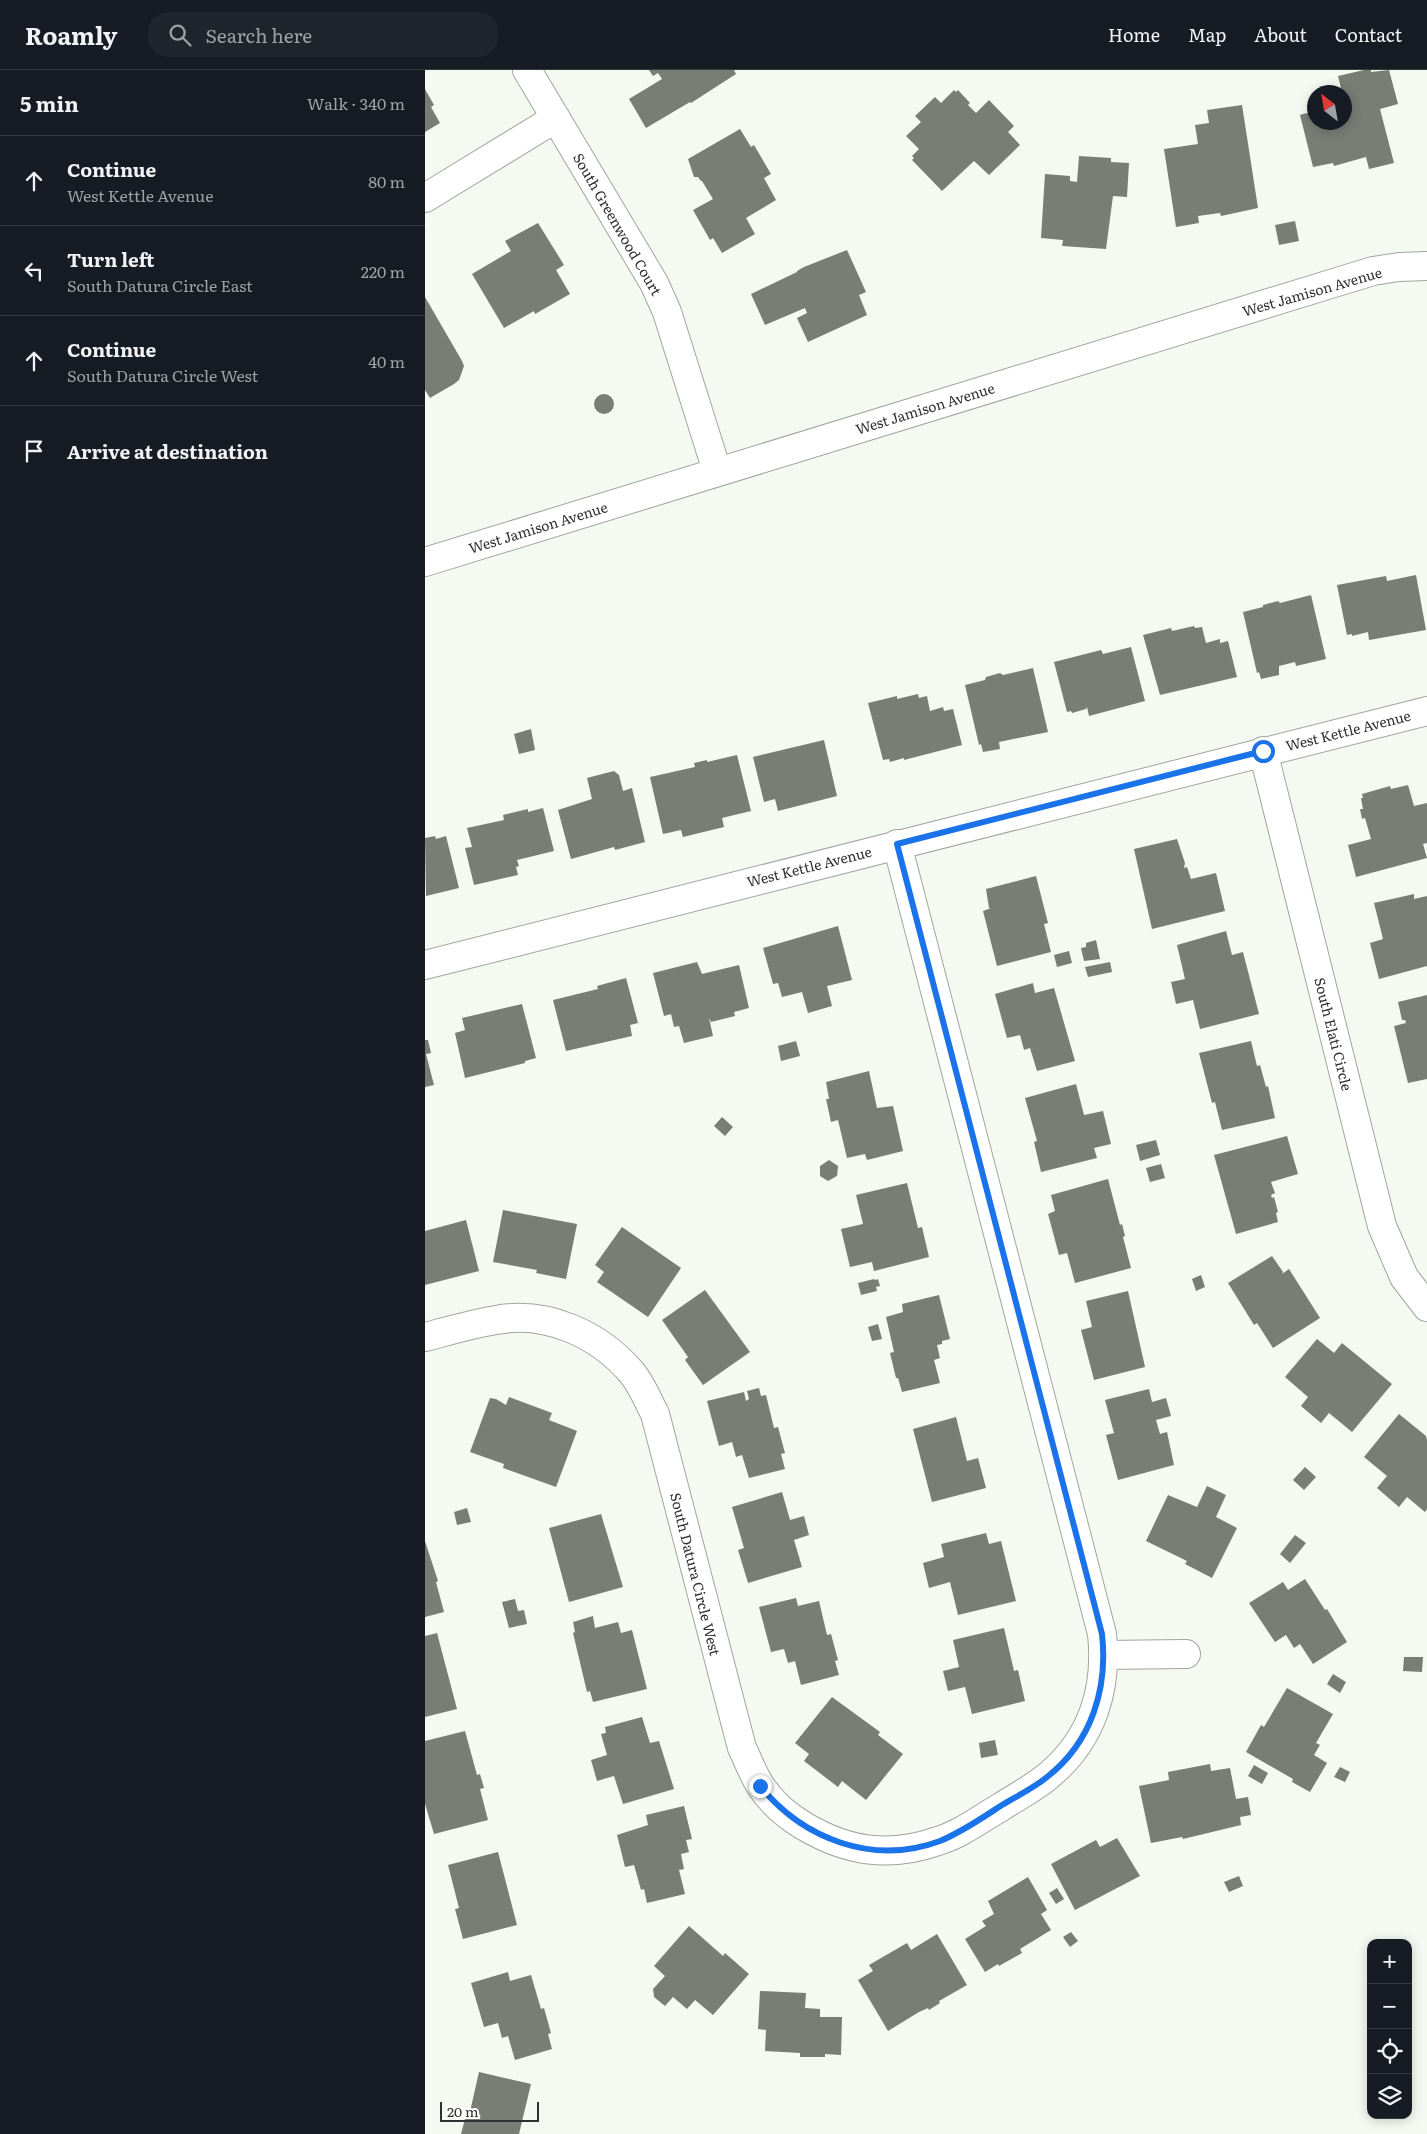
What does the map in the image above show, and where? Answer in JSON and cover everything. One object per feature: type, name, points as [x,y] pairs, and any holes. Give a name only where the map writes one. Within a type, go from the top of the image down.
[{"type":"street","name":"South Greenwood Court","points":[[527,70],[654,283],[667,312],[717,471]]},
{"type":"street","points":[[425,198],[557,118]]},
{"type":"street","name":"West Jamison Avenue","points":[[425,562],[1373,271],[1399,267],[1427,266]]},
{"type":"street","name":"West Kettle Avenue","points":[[425,965],[1263,751],[1427,711]]},
{"type":"street","name":"South Elati Circle","points":[[1263,751],[1383,1226],[1404,1277],[1427,1307]]},
{"type":"street","name":"South Datura Circle West","points":[[425,1337],[497,1319],[523,1318],[555,1322],[591,1338],[615,1355],[634,1375],[655,1414],[741,1748],[760,1786],[791,1818],[827,1839],[859,1848],[883,1851],[907,1850],[939,1841],[962,1831],[1047,1778],[1061,1765],[1080,1740],[1093,1716],[1103,1676],[1102,1634],[897,844]]},
{"type":"street","points":[[1104,1655],[1186,1654]]},
{"type":"building","points":[[649,70],[734,70],[736,74],[691,103],[646,128],[629,99],[662,79],[658,73],[653,76]]},
{"type":"building","points":[[1364,70],[1371,70],[1371,72],[1389,70],[1398,104],[1380,109],[1394,163],[1369,169],[1366,157],[1334,166],[1333,163],[1313,167],[1300,115],[1307,113],[1307,130],[1352,130],[1352,85],[1340,85],[1338,76]]},
{"type":"building","points":[[425,89],[434,105],[431,107],[440,123],[425,132]]},
{"type":"building","points":[[954,90],[956,92],[958,90],[976,113],[989,100],[1014,126],[1008,132],[1020,145],[989,175],[974,161],[942,191],[912,160],[914,158],[912,156],[919,149],[906,136],[921,122],[915,116],[935,97],[941,103]]},
{"type":"building","points":[[1242,105],[1258,208],[1221,216],[1220,213],[1198,216],[1199,223],[1176,227],[1164,149],[1198,144],[1195,125],[1209,123],[1207,110]]},
{"type":"building","points":[[740,129],[751,147],[754,145],[771,174],[764,178],[776,200],[746,218],[755,234],[722,253],[713,238],[710,240],[693,210],[713,199],[702,181],[698,177],[694,177],[688,159]]},
{"type":"building","points":[[1079,156],[1111,158],[1111,162],[1129,163],[1127,197],[1113,196],[1106,249],[1062,246],[1063,240],[1041,238],[1045,174],[1070,176],[1070,181],[1077,182]]},
{"type":"building","points":[[1295,221],[1299,241],[1279,245],[1275,225]]},
{"type":"building","points":[[538,223],[564,265],[556,270],[570,294],[535,314],[534,311],[504,328],[472,274],[511,251],[505,241]]},
{"type":"building","points":[[847,250],[866,292],[859,295],[867,315],[808,342],[797,318],[807,313],[805,308],[765,325],[751,294],[804,267]]},
{"type":"building","points":[[425,297],[464,366],[459,380],[430,398],[425,390]]},
{"type":"building","points":[[604,394],[611,397],[614,404],[611,411],[604,414],[597,411],[594,404],[597,397]]},
{"type":"building","points":[[1416,575],[1426,630],[1369,640],[1368,632],[1352,636],[1352,634],[1347,635],[1337,585],[1386,576],[1387,581]]},
{"type":"building","points":[[1311,595],[1326,659],[1296,666],[1295,662],[1279,666],[1279,675],[1261,679],[1259,672],[1257,673],[1243,612],[1278,601],[1280,603]]},
{"type":"building","points":[[1194,626],[1195,628],[1202,627],[1206,643],[1220,639],[1220,643],[1228,641],[1237,677],[1160,695],[1143,635],[1171,628],[1172,631]]},
{"type":"building","points":[[1131,647],[1145,701],[1089,716],[1087,707],[1072,713],[1071,711],[1067,712],[1054,662],[1101,650],[1103,654]]},
{"type":"building","points":[[1033,668],[1048,732],[999,742],[1000,749],[983,752],[981,744],[979,745],[965,685],[985,680],[986,677],[1000,673],[1003,675]]},
{"type":"building","points":[[918,694],[919,698],[927,696],[930,711],[943,707],[944,711],[953,709],[962,745],[904,760],[904,758],[890,762],[889,759],[883,760],[868,703],[897,696],[897,699]]},
{"type":"building","points":[[531,729],[535,750],[519,754],[514,734]]},
{"type":"building","points":[[824,740],[837,796],[778,811],[775,799],[764,802],[753,757]]},
{"type":"building","points":[[737,755],[751,811],[722,818],[724,827],[683,837],[681,830],[663,834],[650,777],[695,767],[694,763]]},
{"type":"building","points":[[614,771],[619,775],[623,791],[632,788],[645,842],[615,850],[614,847],[571,859],[558,810],[592,799],[587,778]]},
{"type":"building","points":[[1408,785],[1414,806],[1427,803],[1427,843],[1423,844],[1427,858],[1356,877],[1348,845],[1371,839],[1365,818],[1362,819],[1360,809],[1363,809],[1362,794],[1390,786],[1391,789]]},
{"type":"building","points":[[543,808],[554,851],[517,860],[519,866],[516,867],[518,875],[474,885],[465,848],[472,847],[467,828],[504,820],[503,815],[528,809],[528,812]]},
{"type":"building","points":[[435,836],[436,839],[446,836],[459,888],[426,896],[425,838]]},
{"type":"building","points":[[1177,839],[1185,863],[1184,868],[1187,867],[1191,879],[1216,873],[1225,911],[1152,929],[1134,849]]},
{"type":"building","points":[[1036,876],[1048,923],[1044,924],[1051,952],[997,966],[983,911],[991,908],[989,908],[986,889]]},
{"type":"building","points":[[1414,894],[1414,899],[1427,896],[1427,966],[1379,979],[1370,943],[1383,939],[1374,903]]},
{"type":"building","points":[[838,926],[852,980],[827,986],[832,1006],[808,1013],[802,992],[782,997],[778,983],[773,984],[763,948]]},
{"type":"building","points":[[1226,931],[1232,955],[1243,952],[1259,1014],[1200,1029],[1193,1000],[1176,1004],[1171,982],[1185,979],[1177,945]]},
{"type":"building","points":[[1096,940],[1100,959],[1084,961],[1081,948],[1086,947],[1086,943]]},
{"type":"building","points":[[1069,951],[1072,963],[1057,967],[1054,955]]},
{"type":"building","points":[[697,962],[702,974],[739,965],[749,1008],[734,1012],[735,1016],[711,1022],[709,1018],[713,1036],[684,1043],[679,1026],[674,1027],[671,1014],[664,1016],[653,973]]},
{"type":"building","points":[[1110,962],[1112,972],[1088,977],[1085,967]]},
{"type":"building","points":[[626,978],[638,1023],[630,1025],[632,1036],[566,1051],[553,1000],[598,989],[597,986]]},
{"type":"building","points":[[1033,983],[1035,993],[1054,988],[1075,1061],[1037,1071],[1030,1048],[1024,1050],[1020,1035],[1007,1038],[995,994]]},
{"type":"building","points":[[1427,995],[1427,1079],[1408,1083],[1394,1026],[1406,1023],[1405,1020],[1402,1020],[1398,1002]]},
{"type":"building","points":[[522,1004],[536,1058],[525,1061],[525,1063],[465,1078],[455,1033],[465,1030],[462,1018]]},
{"type":"building","points":[[425,1040],[428,1040],[431,1053],[426,1054],[434,1085],[425,1087]]},
{"type":"building","points":[[796,1041],[800,1056],[781,1061],[778,1046]]},
{"type":"building","points":[[1251,1041],[1257,1066],[1260,1065],[1266,1087],[1268,1086],[1275,1118],[1222,1130],[1215,1102],[1212,1103],[1199,1053]]},
{"type":"building","points":[[869,1071],[877,1108],[893,1106],[903,1151],[867,1160],[865,1154],[847,1158],[838,1120],[831,1122],[826,1099],[829,1099],[826,1082]]},
{"type":"building","points":[[1076,1084],[1084,1115],[1103,1111],[1111,1144],[1094,1148],[1097,1158],[1041,1172],[1034,1142],[1037,1141],[1025,1098]]},
{"type":"building","points":[[722,1117],[733,1127],[725,1136],[714,1126]]},
{"type":"building","points":[[1287,1136],[1298,1174],[1271,1182],[1275,1193],[1271,1195],[1272,1198],[1274,1197],[1278,1212],[1276,1213],[1278,1222],[1236,1234],[1214,1155]]},
{"type":"building","points":[[1156,1140],[1160,1155],[1140,1161],[1136,1145]]},
{"type":"building","points":[[829,1160],[838,1166],[837,1176],[828,1181],[820,1176],[820,1166]]},
{"type":"building","points":[[1161,1164],[1165,1178],[1150,1182],[1146,1168]]},
{"type":"building","points":[[1108,1179],[1120,1225],[1122,1224],[1125,1236],[1123,1237],[1131,1268],[1075,1283],[1067,1253],[1059,1255],[1048,1214],[1055,1211],[1051,1195]]},
{"type":"building","points":[[907,1183],[918,1228],[922,1227],[929,1257],[874,1271],[872,1262],[850,1267],[841,1229],[863,1224],[856,1195]]},
{"type":"building","points":[[503,1210],[577,1224],[566,1279],[536,1273],[537,1270],[493,1262]]},
{"type":"building","points":[[466,1220],[479,1271],[425,1285],[425,1231]]},
{"type":"building","points":[[622,1227],[681,1268],[648,1317],[597,1282],[604,1272],[595,1265]]},
{"type":"building","points":[[1272,1256],[1283,1272],[1282,1274],[1289,1269],[1320,1318],[1273,1348],[1257,1323],[1254,1325],[1228,1283]]},
{"type":"building","points":[[1201,1275],[1205,1287],[1196,1291],[1192,1279]]},
{"type":"building","points":[[878,1279],[880,1286],[876,1287],[877,1291],[861,1295],[858,1283]]},
{"type":"building","points":[[705,1290],[750,1352],[703,1385],[685,1360],[688,1357],[662,1320]]},
{"type":"building","points":[[1128,1291],[1145,1367],[1094,1380],[1081,1330],[1092,1327],[1086,1301]]},
{"type":"building","points":[[939,1295],[950,1339],[942,1341],[942,1344],[937,1345],[940,1358],[934,1360],[940,1383],[902,1392],[898,1378],[896,1378],[890,1353],[894,1352],[886,1317],[903,1312],[902,1304]]},
{"type":"building","points":[[878,1324],[882,1339],[872,1341],[868,1327]]},
{"type":"building","points":[[1317,1339],[1334,1353],[1342,1343],[1392,1384],[1352,1432],[1329,1413],[1321,1423],[1301,1406],[1308,1397],[1285,1377]]},
{"type":"building","points":[[759,1388],[761,1396],[766,1395],[774,1428],[778,1427],[785,1453],[781,1454],[785,1469],[749,1478],[742,1455],[736,1457],[732,1442],[719,1446],[707,1401],[744,1392],[746,1401],[749,1399],[747,1391]]},
{"type":"building","points":[[1149,1389],[1152,1402],[1166,1398],[1171,1416],[1156,1420],[1160,1434],[1167,1432],[1174,1465],[1118,1480],[1106,1435],[1114,1433],[1105,1400]]},
{"type":"building","points":[[509,1397],[552,1413],[549,1420],[577,1431],[556,1487],[503,1468],[504,1464],[470,1452],[490,1398],[506,1405]]},
{"type":"building","points":[[1399,1414],[1426,1436],[1427,1509],[1425,1512],[1407,1497],[1399,1507],[1377,1488],[1387,1476],[1364,1457]]},
{"type":"building","points":[[956,1417],[967,1461],[978,1458],[986,1488],[932,1502],[913,1429]]},
{"type":"building","points":[[1305,1467],[1316,1477],[1304,1490],[1293,1480]]},
{"type":"building","points":[[1207,1486],[1226,1495],[1216,1517],[1237,1528],[1212,1578],[1185,1564],[1187,1561],[1146,1541],[1168,1495],[1197,1507]]},
{"type":"building","points":[[782,1492],[790,1520],[804,1516],[809,1535],[794,1540],[802,1567],[748,1583],[738,1550],[744,1548],[732,1507]]},
{"type":"building","points":[[467,1508],[471,1522],[457,1525],[454,1512]]},
{"type":"building","points":[[601,1514],[623,1587],[569,1602],[549,1528]]},
{"type":"building","points":[[986,1533],[989,1544],[1001,1541],[1016,1601],[958,1615],[950,1582],[929,1588],[923,1563],[944,1557],[941,1544]]},
{"type":"building","points":[[1295,1535],[1306,1543],[1290,1563],[1280,1554]]},
{"type":"building","points":[[425,1541],[438,1581],[436,1582],[444,1612],[425,1617]]},
{"type":"building","points":[[1305,1579],[1325,1610],[1327,1609],[1347,1642],[1313,1664],[1300,1644],[1294,1648],[1286,1635],[1275,1642],[1249,1603],[1283,1582],[1288,1590]]},
{"type":"building","points":[[796,1598],[798,1606],[819,1601],[827,1635],[831,1634],[838,1660],[835,1661],[839,1675],[801,1685],[795,1661],[788,1663],[784,1649],[771,1652],[759,1607]]},
{"type":"building","points":[[515,1599],[518,1611],[524,1610],[527,1624],[509,1628],[502,1602]]},
{"type":"building","points":[[593,1616],[595,1628],[618,1622],[621,1633],[632,1630],[647,1689],[593,1702],[590,1691],[587,1692],[573,1633],[575,1632],[573,1622]]},
{"type":"building","points":[[1004,1628],[1014,1671],[1018,1670],[1025,1701],[972,1714],[965,1687],[948,1691],[943,1671],[959,1667],[953,1640]]},
{"type":"building","points":[[437,1633],[457,1709],[425,1717],[425,1636]]},
{"type":"building","points":[[1404,1657],[1423,1657],[1422,1672],[1403,1671]]},
{"type":"building","points":[[1333,1674],[1346,1682],[1340,1693],[1327,1684]]},
{"type":"building","points":[[1287,1688],[1333,1714],[1316,1743],[1320,1745],[1314,1755],[1327,1763],[1310,1792],[1292,1782],[1293,1779],[1246,1752],[1261,1725],[1264,1727]]},
{"type":"building","points":[[832,1697],[880,1732],[878,1735],[903,1754],[866,1800],[842,1781],[838,1787],[804,1761],[809,1754],[795,1743]]},
{"type":"building","points":[[642,1717],[650,1743],[659,1741],[674,1789],[623,1804],[614,1776],[597,1781],[591,1760],[607,1755],[601,1734],[606,1733],[605,1727]]},
{"type":"building","points":[[465,1731],[477,1775],[480,1774],[484,1788],[480,1789],[488,1820],[434,1834],[425,1804],[425,1741]]},
{"type":"building","points":[[995,1740],[998,1755],[981,1758],[979,1743]]},
{"type":"building","points":[[1210,1764],[1211,1771],[1230,1768],[1236,1799],[1248,1797],[1251,1815],[1240,1817],[1241,1825],[1183,1839],[1182,1837],[1151,1843],[1139,1786],[1169,1780],[1168,1772]]},
{"type":"building","points":[[1254,1765],[1268,1773],[1262,1784],[1248,1776]]},
{"type":"building","points":[[1340,1767],[1350,1772],[1345,1782],[1334,1777]]},
{"type":"building","points":[[684,1806],[692,1839],[686,1840],[689,1852],[681,1854],[684,1869],[679,1870],[685,1894],[647,1903],[644,1889],[641,1890],[634,1865],[625,1867],[617,1835],[648,1825],[646,1815]]},
{"type":"building","points":[[1117,1838],[1140,1876],[1075,1910],[1051,1864],[1096,1840],[1100,1847]]},
{"type":"building","points":[[498,1852],[517,1925],[463,1939],[455,1909],[459,1908],[448,1865]]},
{"type":"building","points":[[1239,1876],[1243,1886],[1229,1892],[1224,1882]]},
{"type":"building","points":[[1028,1877],[1047,1910],[1041,1914],[1051,1930],[1020,1949],[1022,1953],[985,1972],[965,1939],[986,1926],[982,1921],[994,1914],[988,1901]]},
{"type":"building","points":[[1057,1888],[1064,1899],[1056,1904],[1049,1893]]},
{"type":"building","points":[[689,1926],[723,1956],[725,1953],[749,1974],[713,2015],[695,2000],[687,2009],[673,1997],[665,2006],[654,1997],[653,1989],[665,1976],[654,1966]]},
{"type":"building","points":[[1071,1932],[1078,1941],[1070,1947],[1063,1937]]},
{"type":"building","points":[[937,1934],[967,1985],[939,2001],[940,2003],[929,2010],[928,2008],[919,2012],[888,2031],[858,1980],[873,1971],[869,1965],[907,1943],[911,1950]]},
{"type":"building","points":[[508,1972],[510,1981],[531,1975],[541,2009],[544,2008],[551,2033],[548,2034],[552,2049],[515,2060],[508,2036],[502,2038],[498,2023],[484,2027],[471,1983]]},
{"type":"building","points":[[760,1991],[806,1993],[805,2008],[820,2009],[820,2017],[842,2017],[841,2055],[825,2054],[825,2057],[800,2057],[800,2053],[765,2051],[766,2030],[758,2029]]},
{"type":"building","points":[[479,2072],[531,2084],[519,2134],[461,2134],[466,2115],[469,2116]]},
{"type":"route","points":[[760,1786],[791,1818],[827,1839],[859,1848],[883,1851],[907,1850],[939,1841],[962,1831],[1047,1778],[1061,1765],[1080,1740],[1093,1716],[1103,1676],[1102,1634],[897,844],[1263,751]]}]
